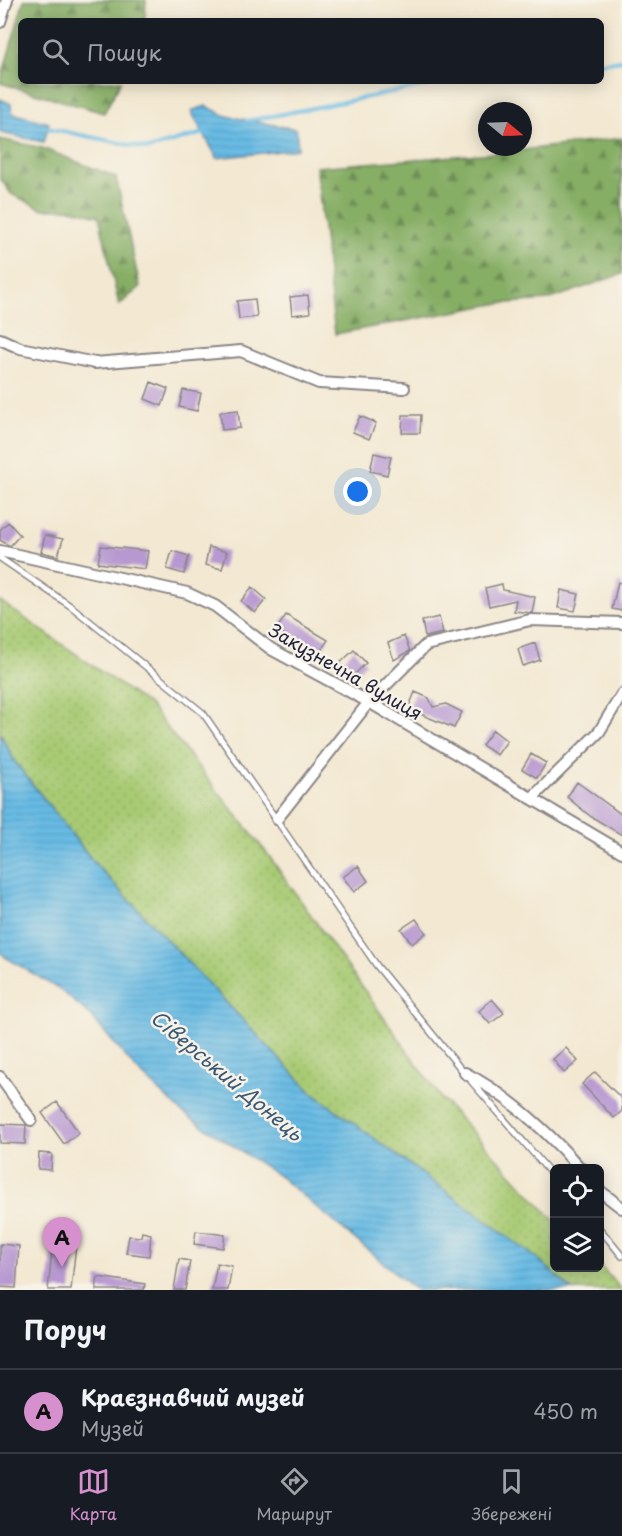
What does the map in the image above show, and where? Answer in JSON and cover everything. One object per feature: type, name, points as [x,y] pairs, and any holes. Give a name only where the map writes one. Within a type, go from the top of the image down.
[{"type":"street","points":[[0,22],[7,0]]},
{"type":"street","points":[[0,339],[20,348],[95,363],[241,351],[319,382],[404,388]]},
{"type":"street","name":"Закузнечна вулиця","points":[[0,551],[186,593],[215,606],[271,649],[369,702],[622,852]]},
{"type":"street","points":[[277,819],[369,702],[426,645],[530,620],[622,623]]},
{"type":"street","points":[[532,798],[599,732],[622,694]]},
{"type":"street","points":[[465,1073],[492,1087],[576,1164]]},
{"type":"street","points":[[0,1077],[30,1120]]},
{"type":"street","points":[[604,1194],[622,1208]]},
{"type":"lane","points":[[0,558],[72,607],[203,713],[377,966],[550,1171]]},
{"type":"lane","points":[[604,1234],[622,1256]]},
{"type":"green space","points":[[24,0],[146,0],[145,18],[19,18]]},
{"type":"green space","points":[[18,21],[18,84],[119,84],[104,113],[0,83]]},
{"type":"green space","points":[[622,138],[622,274],[548,300],[495,304],[335,334],[316,167],[478,154],[532,156],[532,149]]},
{"type":"green space","points":[[0,139],[42,148],[116,177],[140,287],[119,305],[99,216],[71,209],[42,209],[11,194],[0,178]]},
{"type":"green space","points":[[0,601],[149,705],[266,852],[441,1098],[550,1216],[550,1270],[310,1091],[96,865],[15,762],[0,733]]},
{"type":"green space","points":[[604,1270],[622,1290],[572,1290],[552,1272]]},
{"type":"water","points":[[0,99],[11,104],[12,113],[49,123],[44,142],[0,133]]},
{"type":"water","points":[[206,106],[226,116],[296,129],[298,149],[217,158],[191,111]]},
{"type":"water","name":"Сіверський Донець","points":[[0,733],[15,762],[96,865],[310,1091],[539,1260],[572,1290],[416,1290],[279,1176],[183,1113],[136,1069],[89,1014],[59,989],[5,957],[0,951]]},
{"type":"building","points":[[308,295],[310,313],[292,315],[290,297]]},
{"type":"building","points":[[255,299],[257,317],[239,319],[237,301]]},
{"type":"building","points":[[151,382],[168,389],[162,406],[145,399]]},
{"type":"building","points":[[183,390],[201,393],[197,411],[179,407]]},
{"type":"building","points":[[238,410],[240,428],[222,430],[220,412]]},
{"type":"building","points":[[403,415],[421,415],[420,433],[402,433]]},
{"type":"building","points":[[360,416],[376,423],[369,439],[353,432]]},
{"type":"building","points":[[374,453],[391,457],[387,475],[370,471]]},
{"type":"building","points":[[8,522],[20,535],[10,546],[0,540],[0,530]]},
{"type":"building","points":[[45,535],[63,539],[58,556],[41,552]]},
{"type":"building","points":[[101,546],[148,551],[145,569],[98,563]]},
{"type":"building","points":[[209,547],[227,552],[222,569],[205,565]]},
{"type":"building","points":[[172,551],[189,556],[184,574],[167,569]]},
{"type":"building","points":[[618,582],[622,583],[622,611],[612,609]]},
{"type":"building","points":[[502,584],[503,590],[535,597],[532,613],[514,611],[516,600],[489,606],[485,588]]},
{"type":"building","points":[[252,587],[266,599],[255,613],[241,601]]},
{"type":"building","points":[[561,590],[579,594],[575,611],[558,608]]},
{"type":"building","points":[[286,615],[328,640],[318,655],[276,630]]},
{"type":"building","points":[[439,617],[443,633],[425,637],[422,621]]},
{"type":"building","points":[[404,636],[410,651],[394,660],[388,643]]},
{"type":"building","points":[[535,643],[540,660],[523,666],[518,649]]},
{"type":"building","points":[[354,650],[366,663],[353,676],[340,663]]},
{"type":"building","points":[[415,692],[429,698],[433,707],[446,704],[462,712],[454,728],[408,709]]},
{"type":"building","points":[[493,730],[507,741],[497,755],[482,745]]},
{"type":"building","points":[[531,754],[546,763],[537,778],[522,769]]},
{"type":"building","points":[[577,782],[622,815],[622,835],[590,816],[567,797]]},
{"type":"building","points":[[358,866],[368,881],[354,892],[343,877]]},
{"type":"building","points":[[416,919],[426,933],[412,944],[401,929]]},
{"type":"building","points":[[492,999],[504,1013],[490,1024],[479,1011]]},
{"type":"building","points":[[566,1048],[578,1061],[564,1073],[553,1059]]},
{"type":"building","points":[[595,1072],[622,1099],[622,1111],[614,1118],[582,1084]]},
{"type":"building","points":[[57,1102],[79,1133],[64,1144],[42,1113]]},
{"type":"building","points":[[0,1124],[26,1125],[25,1144],[0,1143]]},
{"type":"building","points":[[39,1153],[52,1154],[51,1170],[38,1169]]},
{"type":"building","points":[[196,1231],[225,1235],[223,1248],[194,1244]]},
{"type":"building","points":[[142,1232],[151,1234],[149,1256],[126,1253],[129,1236],[141,1237]]},
{"type":"building","points":[[53,1242],[76,1245],[71,1290],[48,1290]]},
{"type":"building","points":[[0,1244],[19,1246],[16,1288],[0,1287]]},
{"type":"building","points":[[179,1259],[190,1261],[185,1290],[174,1290]]},
{"type":"building","points":[[217,1263],[232,1266],[228,1290],[212,1290]]},
{"type":"building","points":[[98,1277],[145,1284],[144,1290],[96,1290]]},
{"type":"waterway","points":[[604,63],[622,60]]},
{"type":"waterway","points":[[247,121],[434,84]]},
{"type":"waterway","points":[[43,127],[148,149],[207,132]]},
{"type":"place","name":"Краєзнавчий музей","points":[[62,1267]]}]
